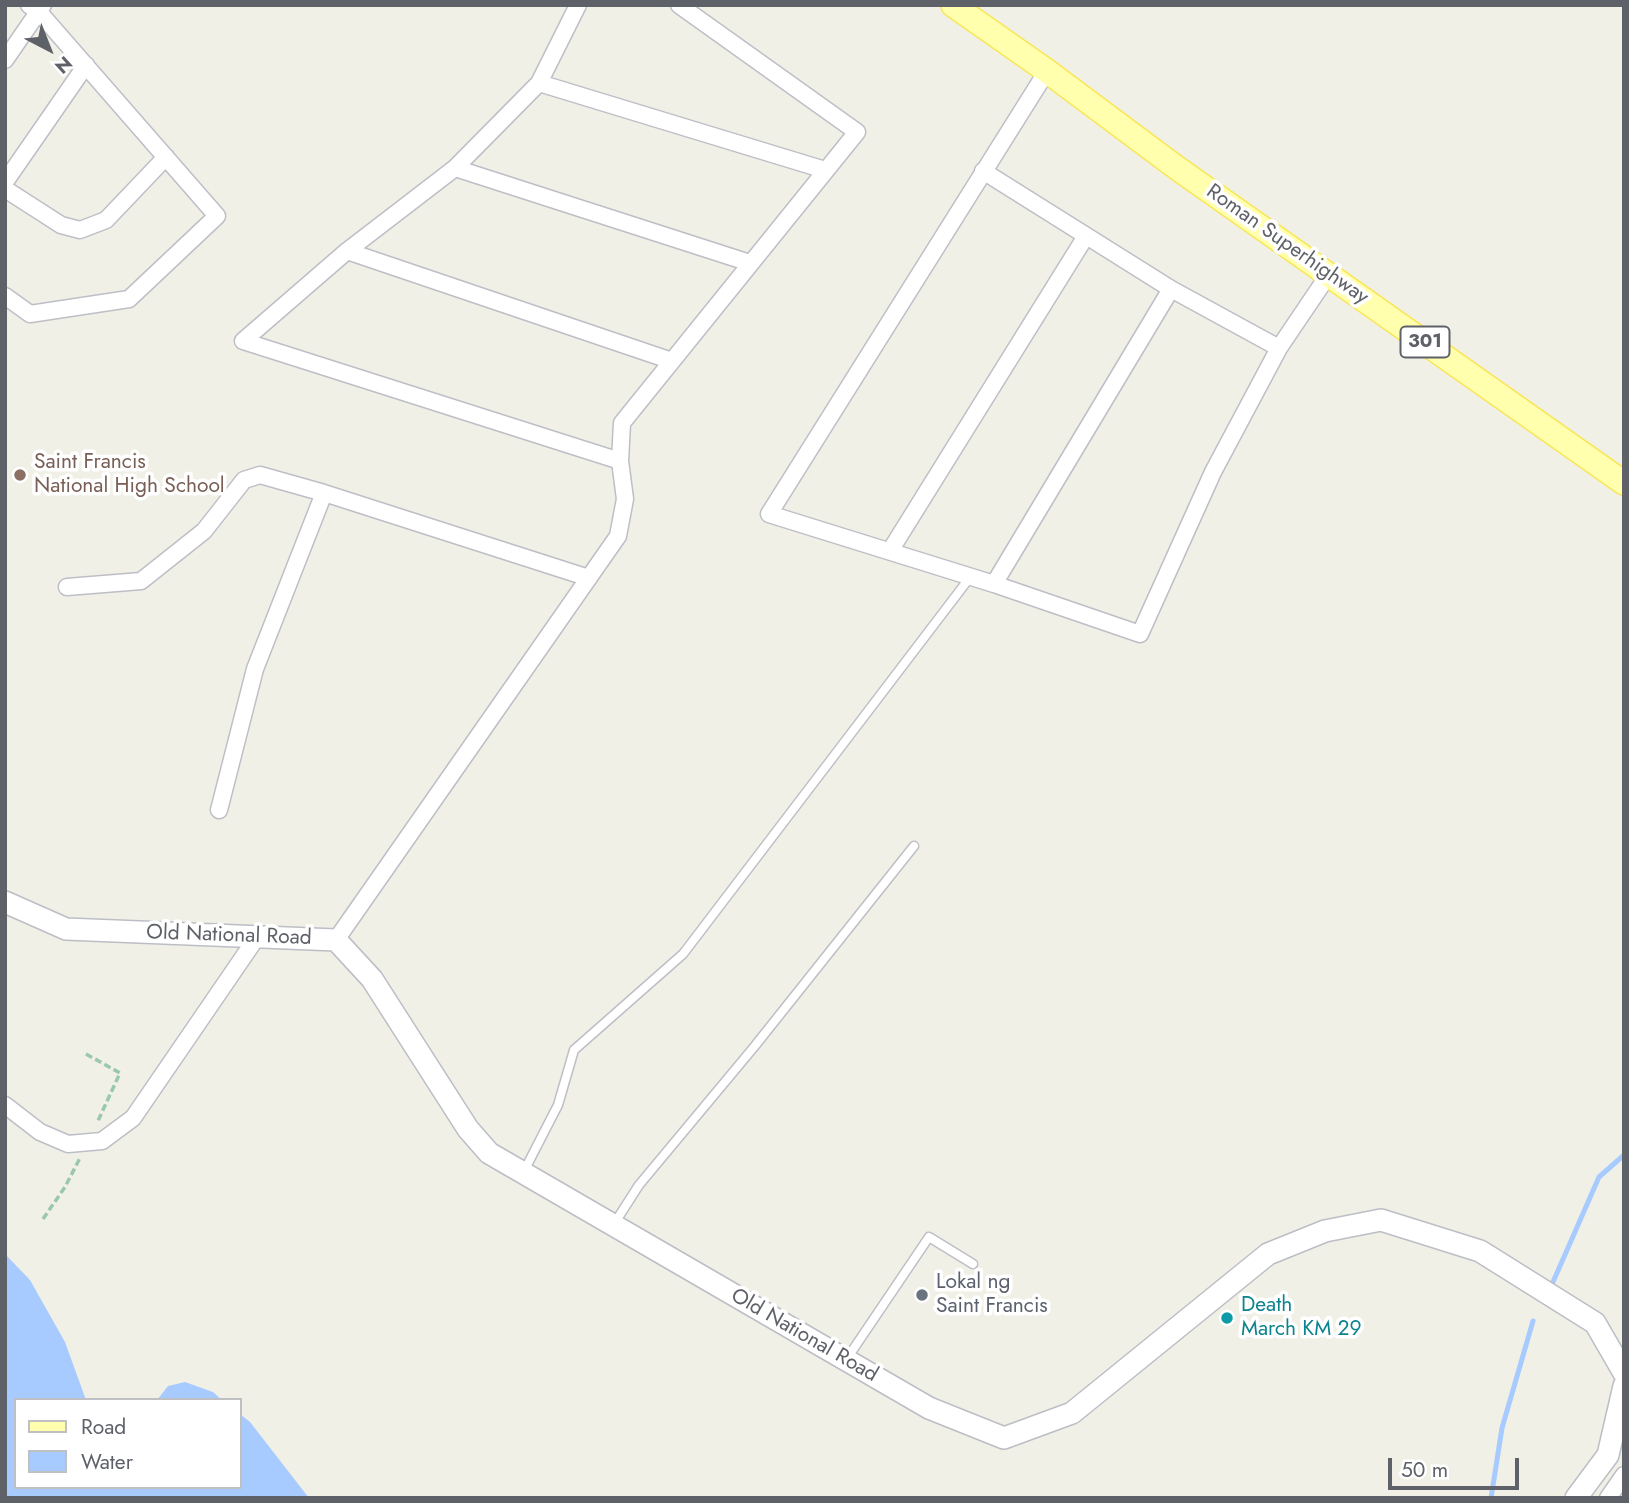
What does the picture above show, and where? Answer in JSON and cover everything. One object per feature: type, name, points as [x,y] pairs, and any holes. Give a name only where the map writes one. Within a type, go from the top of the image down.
[{"type":"main road","name":"Roman Superhighway","points":[[953,5],[1177,168],[1624,483]]},
{"type":"main road","name":"Old National Road","points":[[5,902],[66,929],[336,940],[372,979],[477,1142],[489,1153],[929,1408],[1004,1438],[1072,1413],[1268,1254],[1325,1231],[1381,1220],[1480,1251],[1492,1258],[1595,1323],[1624,1373]]},
{"type":"main road","points":[[1576,1498],[1608,1455],[1624,1386]]},
{"type":"street","points":[[578,5],[539,83],[455,168],[347,251],[243,341],[620,461]]},
{"type":"street","points":[[336,940],[618,536],[625,499],[620,461],[622,423],[857,132],[679,5]]},
{"type":"street","points":[[5,60],[37,7],[217,216],[129,299],[30,314],[5,296]]},
{"type":"street","points":[[5,182],[86,65]]},
{"type":"street","points":[[1047,71],[769,514],[971,576],[1140,634],[1213,472],[1279,348],[1329,274]]},
{"type":"street","points":[[539,83],[825,170]]},
{"type":"street","points":[[5,189],[61,226],[80,230],[106,220],[166,157]]},
{"type":"street","points":[[455,168],[750,263]]},
{"type":"street","points":[[983,171],[1171,289],[1279,348]]},
{"type":"street","points":[[890,551],[1086,236]]},
{"type":"street","points":[[347,251],[672,360]]},
{"type":"street","points":[[995,584],[1171,289]]},
{"type":"street","points":[[67,587],[141,581],[204,531],[244,480],[260,475],[589,578]]},
{"type":"street","points":[[219,810],[255,669],[324,493]]},
{"type":"street","points":[[5,1105],[40,1132],[68,1144],[102,1141],[133,1118],[257,937]]},
{"type":"street","points":[[1608,1498],[1622,1480]]},
{"type":"lane","points":[[523,1174],[558,1105],[574,1050],[683,954],[971,576]]},
{"type":"lane","points":[[613,1226],[639,1185],[915,846]]},
{"type":"lane","points":[[846,1360],[929,1237],[973,1264]]},
{"type":"water","points":[[5,1254],[30,1280],[65,1342],[85,1398],[14,1398],[14,1489],[242,1489],[242,1416],[250,1422],[309,1498],[5,1498]]},
{"type":"water","points":[[185,1382],[213,1392],[220,1398],[159,1398],[168,1386]]},
{"type":"waterway","points":[[1553,1282],[1599,1177],[1624,1155]]},
{"type":"waterway","points":[[1491,1498],[1502,1428],[1533,1321]]},
{"type":"place","name":"Saint Francis National High School","points":[[20,475]]},
{"type":"place","name":"Lokal ng Saint Francis","points":[[922,1295]]},
{"type":"place","name":"Death March KM 29","points":[[1227,1318]]}]
